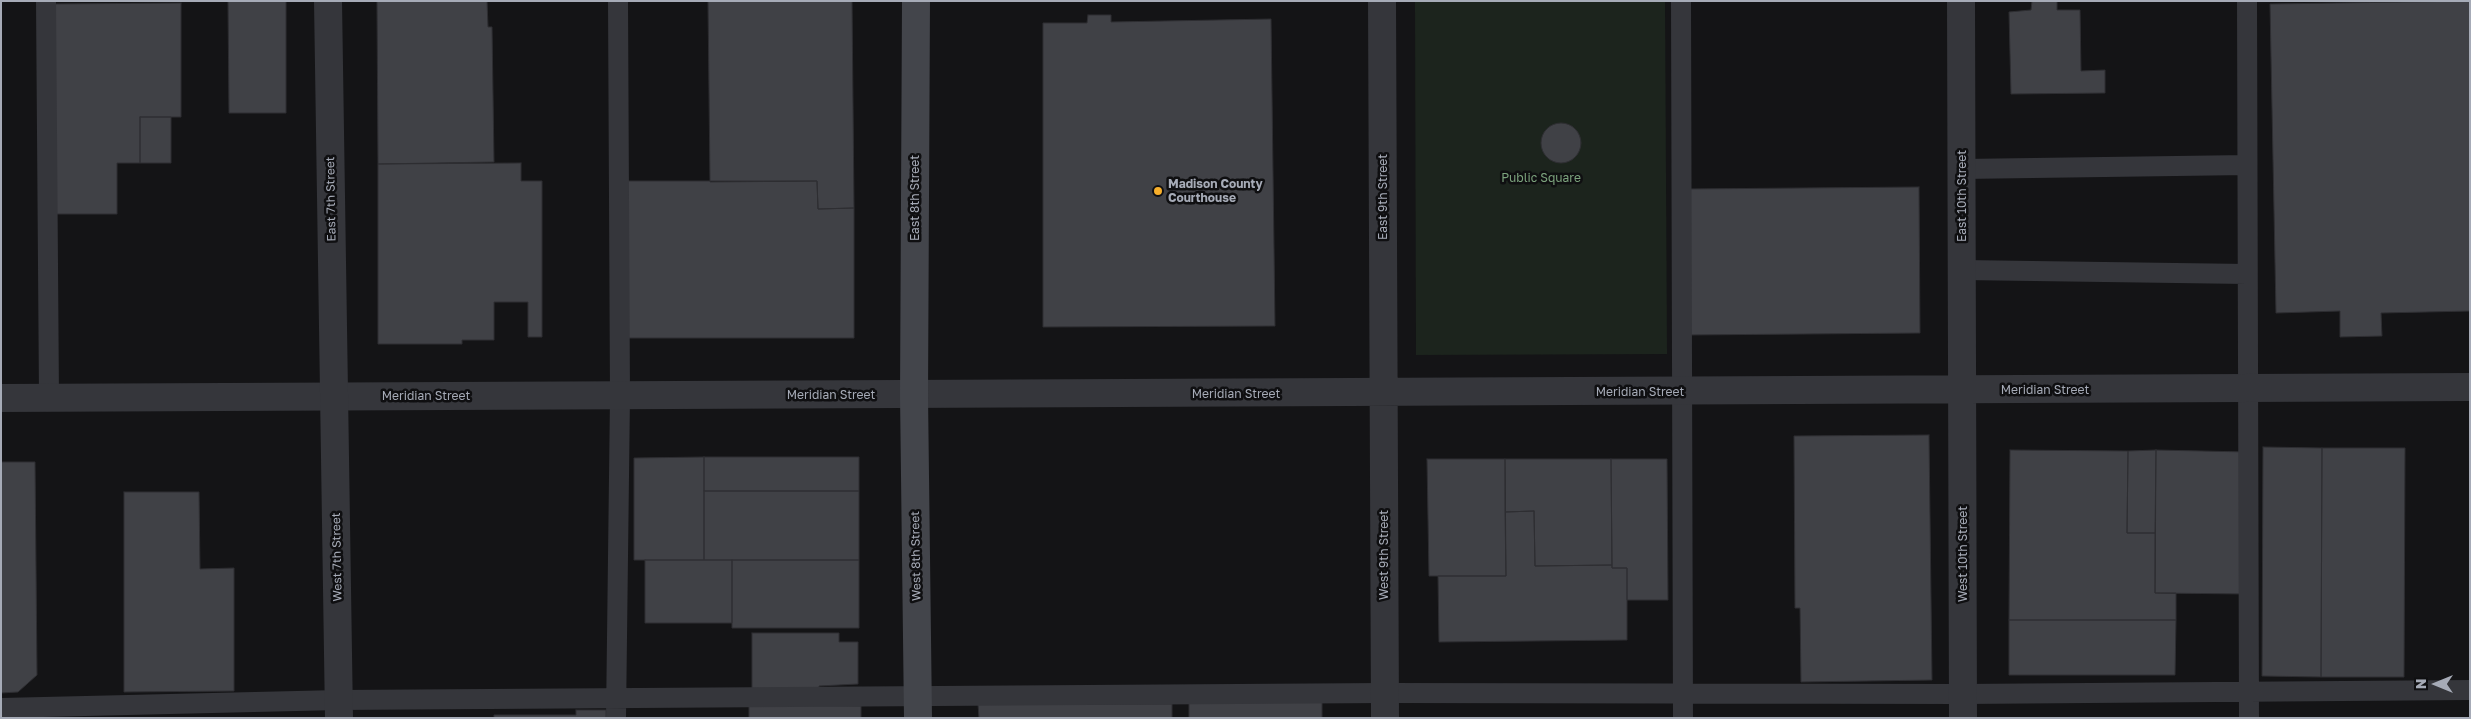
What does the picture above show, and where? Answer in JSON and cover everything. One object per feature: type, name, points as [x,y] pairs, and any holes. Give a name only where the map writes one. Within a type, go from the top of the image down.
[{"type":"main road","name":"East 8th Street","points":[[914,395],[916,1]]},
{"type":"main road","name":"West 8th Street","points":[[914,395],[918,707]]},
{"type":"street","name":"East 7th Street","points":[[328,1],[334,396]]},
{"type":"street","name":"East 9th Street","points":[[1382,1],[1384,393]]},
{"type":"street","name":"East 10th Street","points":[[1961,1],[1962,390]]},
{"type":"street","name":"Meridian Street","points":[[1,398],[2470,388]]},
{"type":"street","name":"West 10th Street","points":[[1962,390],[1963,706]]},
{"type":"street","name":"West 9th Street","points":[[1384,393],[1385,705]]},
{"type":"street","name":"West 7th Street","points":[[334,396],[339,709]]},
{"type":"lane","points":[[46,1],[50,398]]},
{"type":"lane","points":[[616,708],[620,396],[618,1]]},
{"type":"lane","points":[[1681,1],[1684,718]]},
{"type":"lane","points":[[2247,1],[2249,718]]},
{"type":"lane","points":[[1962,169],[2247,165]]},
{"type":"lane","points":[[1962,270],[2247,274]]},
{"type":"lane","points":[[1,708],[339,709],[1385,705],[1684,692],[1963,706],[2249,690],[2470,690]]},
{"type":"green space","name":"Public Square","points":[[1415,1],[1665,1],[1667,354],[1416,355]]},
{"type":"building","points":[[228,1],[286,1],[286,113],[229,113]]},
{"type":"building","points":[[377,1],[487,1],[488,27],[492,27],[494,162],[378,164]]},
{"type":"building","points":[[708,1],[852,1],[854,208],[818,209],[817,181],[710,182]]},
{"type":"building","points":[[2032,1],[2057,1],[2057,10],[2080,10],[2081,71],[2105,70],[2105,93],[2011,94],[2009,12],[2031,10]]},
{"type":"building","points":[[2470,1],[2470,311],[2381,313],[2382,336],[2340,337],[2340,311],[2276,313],[2270,4]]},
{"type":"building","points":[[181,3],[181,117],[140,117],[140,163],[117,163],[117,214],[55,214],[54,4]]},
{"type":"building","name":"Madison County Courthouse","points":[[1088,15],[1111,15],[1111,22],[1271,19],[1275,326],[1043,327],[1043,23],[1087,23]]},
{"type":"building","points":[[140,117],[171,117],[171,163],[140,163]]},
{"type":"building","points":[[1557,123],[1565,123],[1572,126],[1578,132],[1581,143],[1578,154],[1572,160],[1565,163],[1557,163],[1550,160],[1544,154],[1541,147],[1541,139],[1544,132],[1550,126]]},
{"type":"building","points":[[521,163],[521,181],[542,181],[542,337],[528,337],[528,302],[494,302],[494,340],[462,340],[462,344],[378,344],[378,164]]},
{"type":"building","points":[[625,181],[817,181],[818,209],[854,208],[854,338],[626,338]]},
{"type":"building","points":[[1919,187],[1920,333],[1687,335],[1686,189]]},
{"type":"building","points":[[1929,435],[1932,680],[1801,682],[1800,608],[1795,608],[1794,436]]},
{"type":"building","points":[[2263,447],[2322,448],[2321,677],[2262,676]]},
{"type":"building","points":[[2322,448],[2405,448],[2404,677],[2321,677]]},
{"type":"building","points":[[2010,450],[2128,451],[2127,533],[2155,533],[2155,593],[2176,593],[2176,620],[2009,620]]},
{"type":"building","points":[[2156,450],[2155,533],[2127,533],[2128,451]]},
{"type":"building","points":[[2156,450],[2247,452],[2246,594],[2155,593]]},
{"type":"building","points":[[704,457],[859,457],[859,491],[704,491]]},
{"type":"building","points":[[704,457],[704,560],[634,560],[634,458]]},
{"type":"building","points":[[1427,459],[1505,459],[1506,576],[1429,576]]},
{"type":"building","points":[[1505,459],[1611,459],[1612,565],[1535,566],[1534,511],[1505,512]]},
{"type":"building","points":[[1611,459],[1667,459],[1668,600],[1627,600],[1627,568],[1612,568]]},
{"type":"building","points":[[1,462],[35,462],[37,675],[18,692],[1,693]]},
{"type":"building","points":[[704,491],[859,491],[859,560],[704,560]]},
{"type":"building","points":[[124,492],[199,492],[200,569],[234,568],[234,691],[124,692]]},
{"type":"building","points":[[1534,511],[1535,566],[1612,565],[1612,568],[1627,568],[1627,640],[1439,642],[1438,576],[1506,576],[1505,512]]},
{"type":"building","points":[[645,560],[732,560],[732,623],[645,623]]},
{"type":"building","points":[[732,560],[859,560],[859,628],[732,628]]},
{"type":"building","points":[[2009,620],[2176,620],[2175,675],[2009,675]]},
{"type":"building","points":[[752,633],[839,633],[839,642],[858,642],[858,684],[819,686],[819,690],[752,690]]},
{"type":"building","points":[[1322,700],[1322,718],[1189,718],[1189,701]]},
{"type":"building","points":[[978,704],[1172,704],[1172,718],[979,718]]},
{"type":"building","points":[[749,705],[861,706],[861,718],[749,718]]},
{"type":"building","points":[[576,710],[606,710],[606,718],[494,718],[494,715],[576,715]]},
{"type":"place","name":"Madison County Courthouse","points":[[1158,191]]}]
